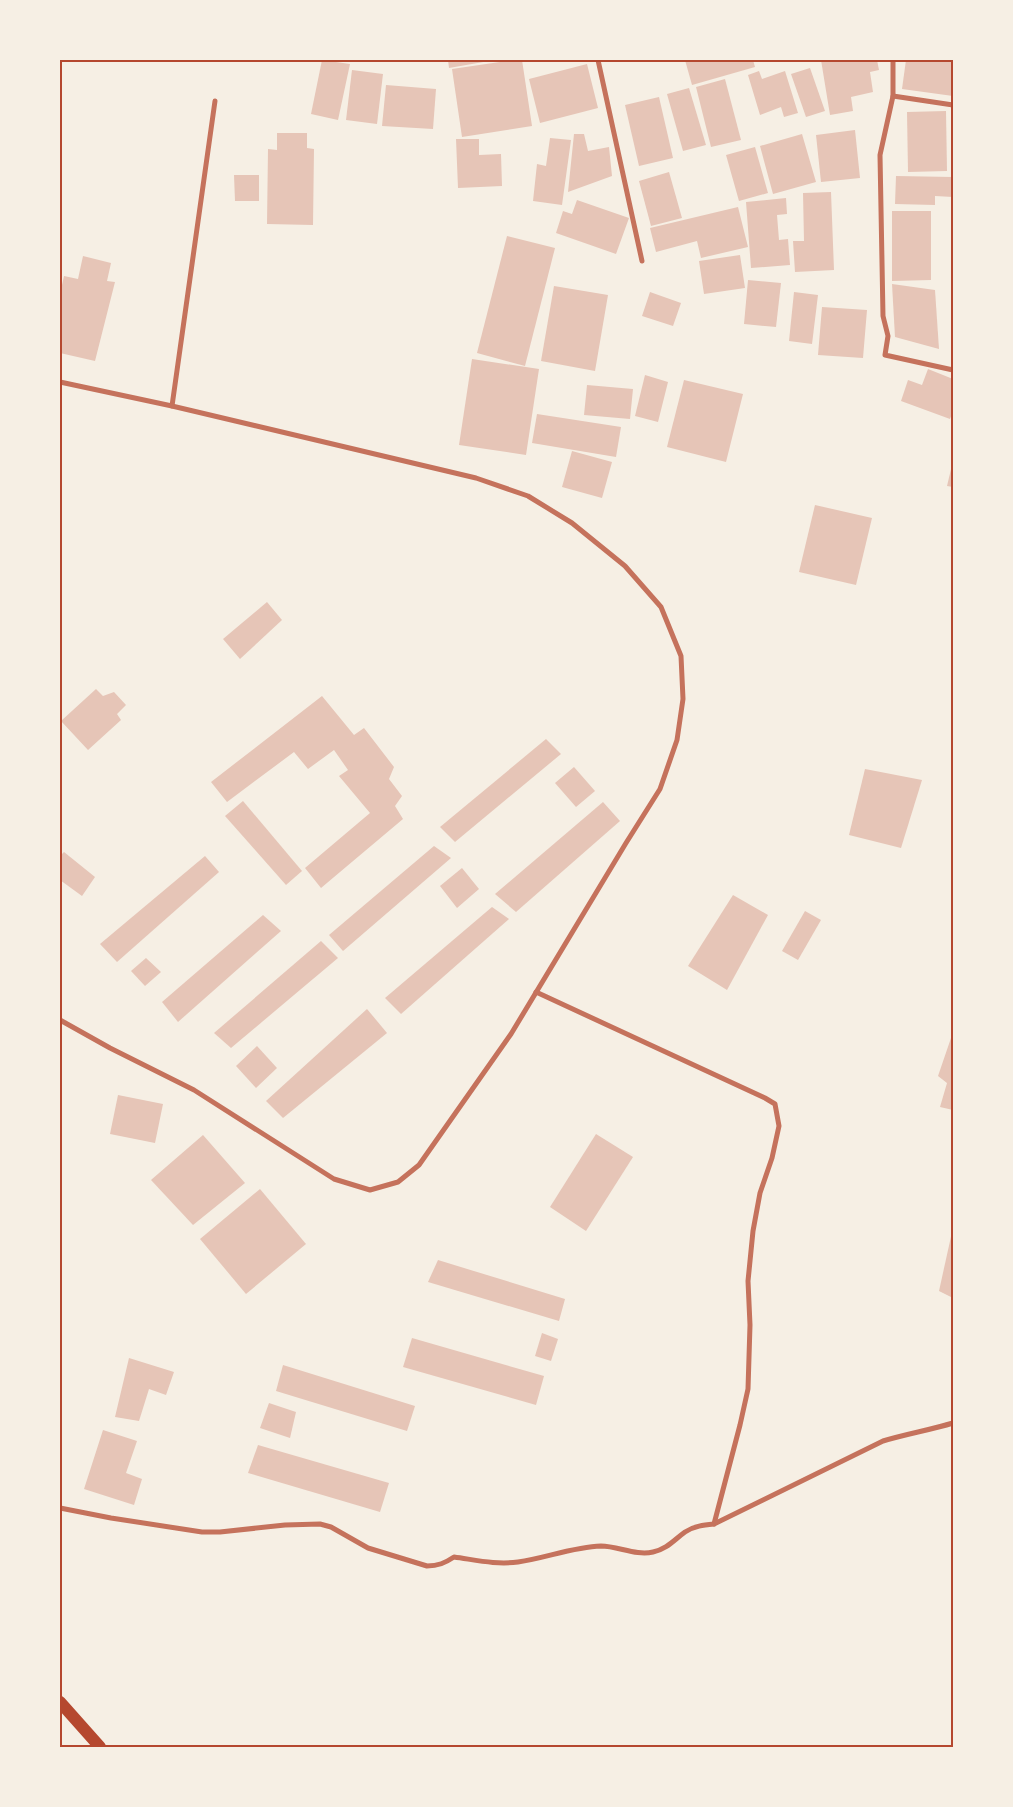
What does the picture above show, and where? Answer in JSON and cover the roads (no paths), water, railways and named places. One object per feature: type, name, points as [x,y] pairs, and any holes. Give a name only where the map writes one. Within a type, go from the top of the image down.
[{"type":"main road","points":[[60,1702],[100,1747]]},
{"type":"street","points":[[598,60],[642,261]]},
{"type":"street","points":[[892,60],[893,96],[880,155],[883,316],[888,336],[885,355],[953,370]]},
{"type":"street","points":[[893,96],[953,105]]},
{"type":"street","points":[[172,406],[216,101]]},
{"type":"street","points":[[60,382],[172,406],[476,478],[528,496],[572,523],[625,566],[661,607],[682,656],[683,699],[677,740],[660,789],[510,1034],[419,1165],[398,1182],[370,1190],[334,1179],[194,1090],[110,1048],[60,1020]]},
{"type":"street","points":[[536,992],[775,1104],[779,1126],[753,1231],[748,1281],[750,1325],[748,1389],[714,1524]]},
{"type":"street","points":[[60,1508],[202,1532],[220,1532],[285,1524],[320,1524],[331,1527],[368,1548],[427,1566],[444,1564],[454,1557],[493,1563],[516,1562],[602,1546],[650,1553],[673,1543],[686,1532],[701,1525],[714,1524],[883,1441],[929,1431],[953,1423]]}]
